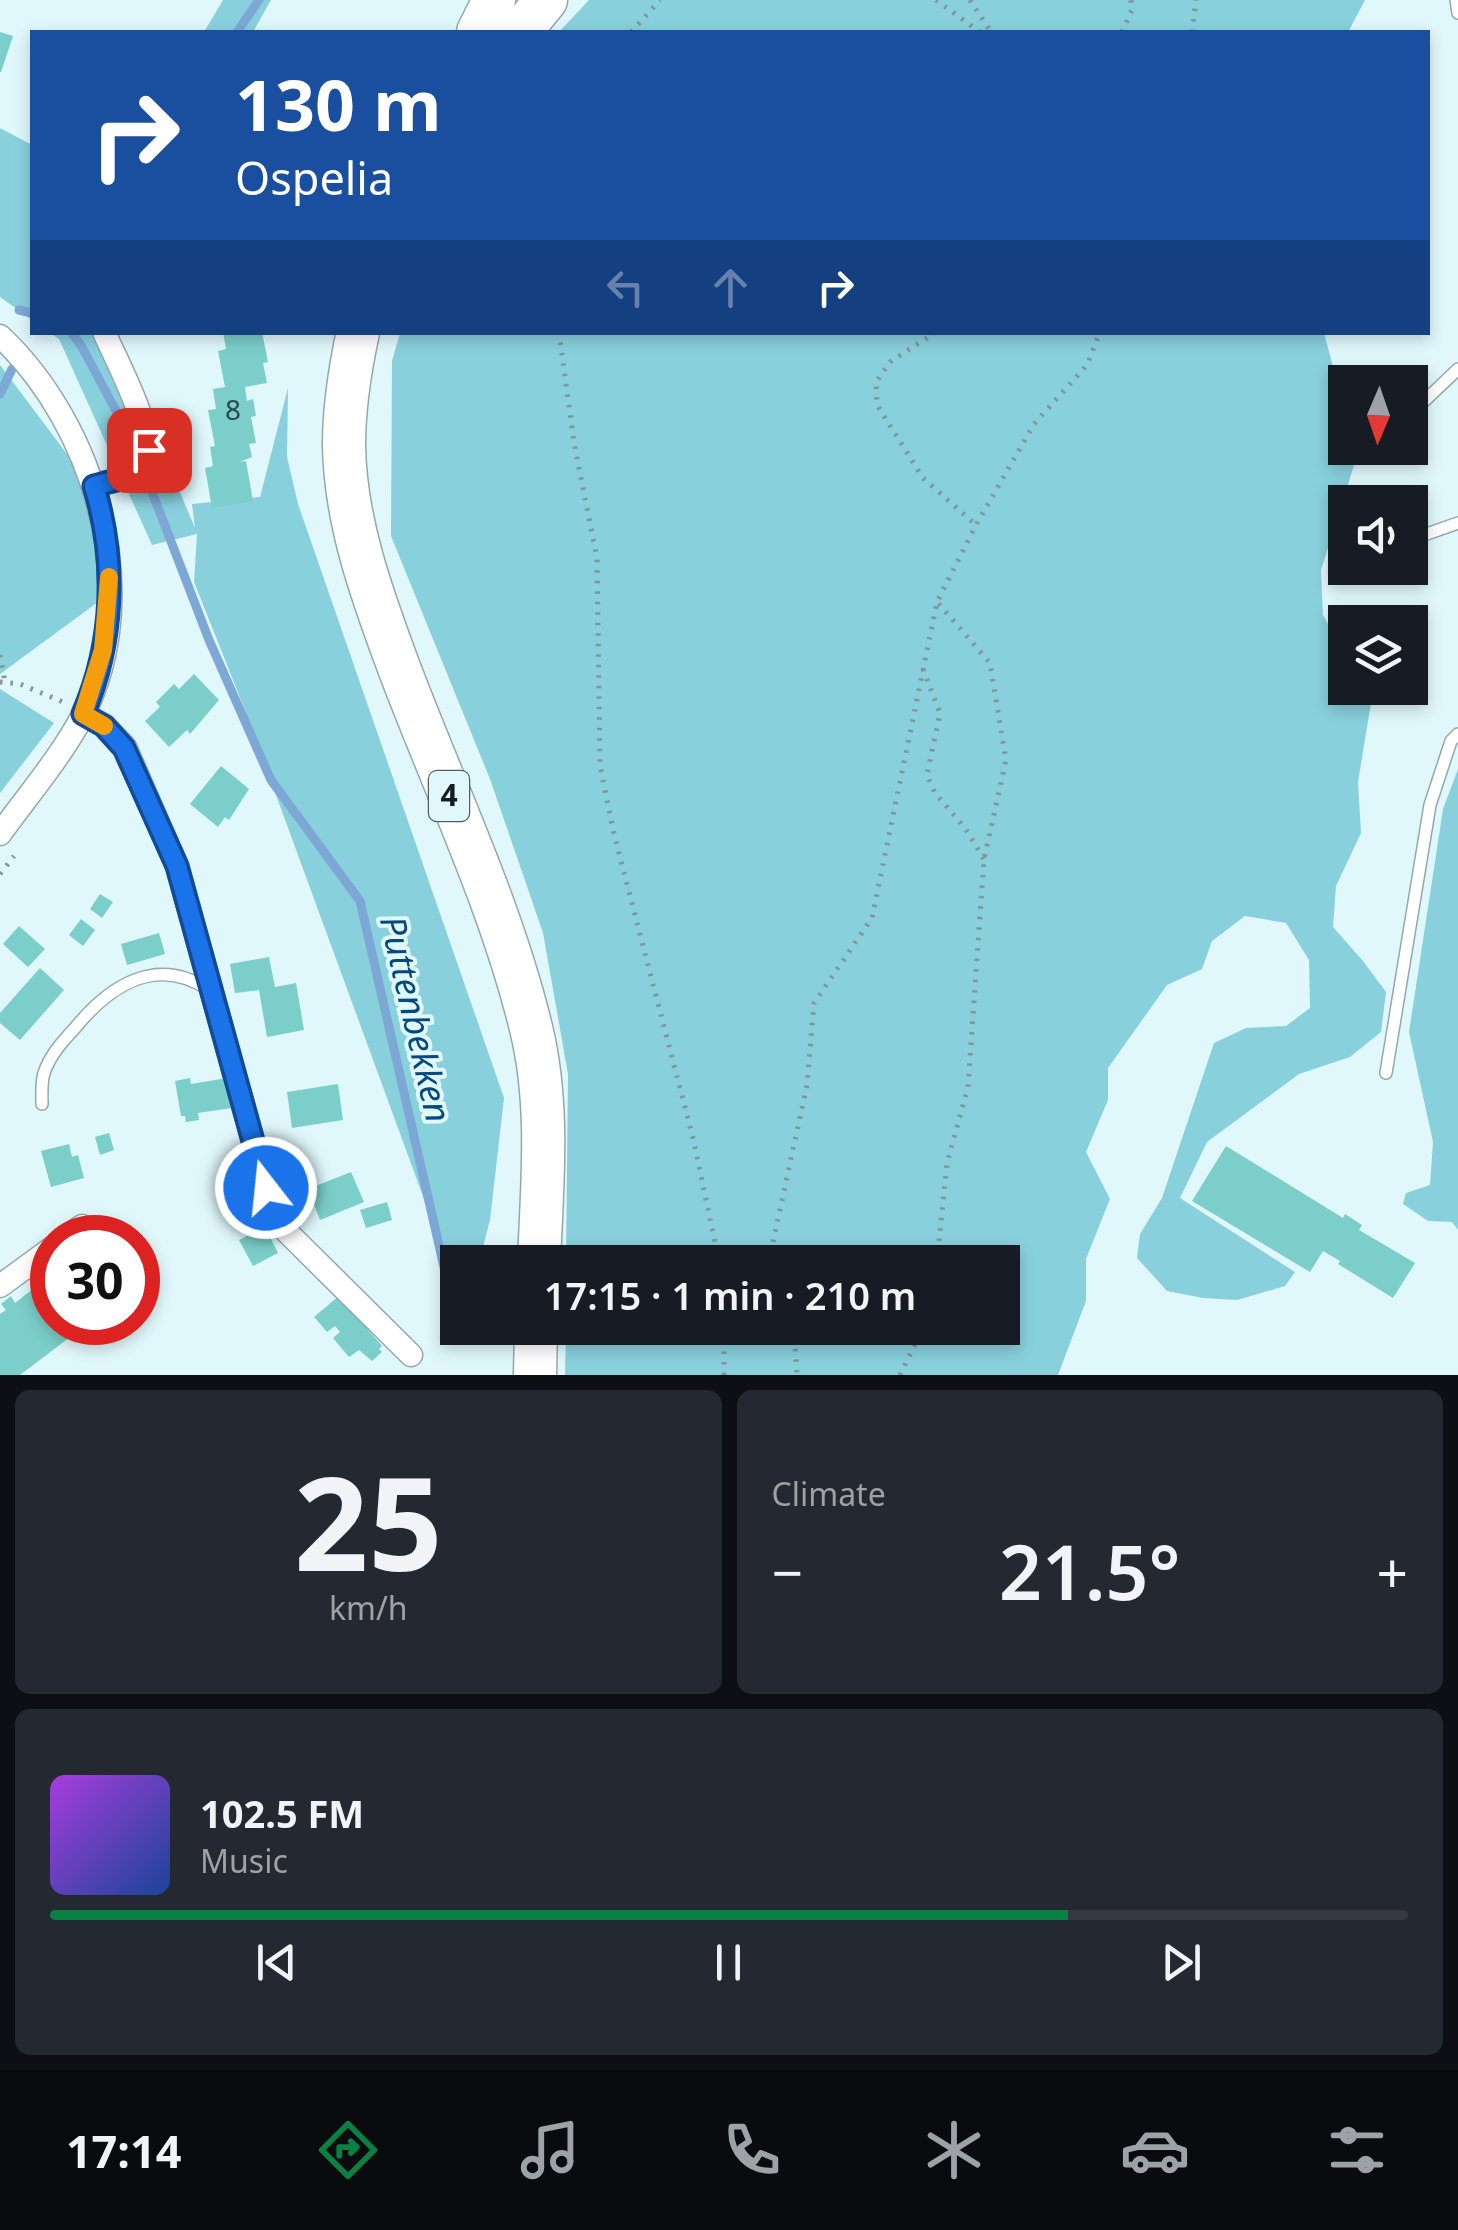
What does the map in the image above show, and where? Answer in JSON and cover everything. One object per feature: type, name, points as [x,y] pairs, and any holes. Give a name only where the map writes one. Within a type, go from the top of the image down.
[{"type":"highway","points":[[479,30],[494,0]]},
{"type":"highway","points":[[522,30],[546,0]]},
{"type":"highway","name":"4","points":[[358,335],[345,418],[345,463],[352,516],[387,637],[499,924],[532,1030],[543,1128],[539,1245]]},
{"type":"highway","points":[[535,1375],[536,1345]]},
{"type":"street","points":[[94,486],[140,470],[146,464],[149,450],[140,415],[105,335]]},
{"type":"street","points":[[0,336],[24,358],[57,404],[94,486],[104,527],[109,608],[99,671],[83,714],[0,834]]},
{"type":"street","points":[[83,714],[115,736],[132,764],[177,866],[266,1188],[283,1228],[411,1355]]},
{"type":"street","points":[[0,1286],[30,1264]]},
{"type":"lane","points":[[1456,0],[1458,13]]},
{"type":"lane","points":[[1428,398],[1458,370]]},
{"type":"lane","points":[[1428,534],[1458,523]]},
{"type":"lane","points":[[1386,1073],[1430,805],[1451,741],[1458,734]]},
{"type":"lane","points":[[42,1104],[43,1075],[54,1053],[108,992],[139,978],[162,974],[183,976],[212,992]]},
{"type":"path","points":[[633,30],[660,0]]},
{"type":"path","points":[[936,0],[977,30]]},
{"type":"path","points":[[970,0],[989,30]]},
{"type":"path","points":[[1123,30],[1132,10],[1131,0]]},
{"type":"path","points":[[1192,30],[1196,0]]},
{"type":"path","points":[[559,335],[574,444],[597,558],[600,766],[694,1142],[715,1245]]},
{"type":"path","points":[[931,335],[890,362],[876,382],[877,405],[923,478],[976,525]]},
{"type":"path","points":[[771,1245],[807,1085],[814,1003],[872,918],[936,602],[1034,424],[1087,365],[1099,335]]},
{"type":"path","points":[[936,602],[990,663],[1006,760],[984,858],[968,1087],[947,1163],[939,1245]]},
{"type":"path","points":[[0,656],[2,682],[62,702],[83,714]]},
{"type":"path","points":[[922,666],[940,714],[927,775],[935,794],[965,828],[984,858]]},
{"type":"path","points":[[724,1345],[724,1375]]},
{"type":"path","points":[[795,1345],[797,1375]]},
{"type":"path","points":[[900,1375],[915,1345]]},
{"type":"shaded area","points":[[223,0],[271,0],[254,30],[205,30]]},
{"type":"shaded area","points":[[589,0],[1365,0],[1349,30],[561,30]]},
{"type":"shaded area","points":[[0,128],[30,144],[30,319],[0,297]]},
{"type":"shaded area","points":[[53,335],[114,335],[195,528],[192,504],[260,497],[288,388],[287,457],[298,504],[504,1098],[490,1220],[483,1245],[441,1245],[194,582],[197,534],[152,545],[59,339]]},
{"type":"shaded area","points":[[399,335],[1325,335],[1333,365],[1328,365],[1328,465],[1354,465],[1348,485],[1328,485],[1328,548],[1321,570],[1323,615],[1328,624],[1328,705],[1371,705],[1358,782],[1361,833],[1336,886],[1333,927],[1386,992],[1381,1032],[1350,1057],[1299,1074],[1207,1142],[1180,1198],[1295,1272],[1285,1286],[1237,1300],[1203,1298],[1167,1291],[1137,1258],[1140,1234],[1162,1198],[1214,1043],[1246,1028],[1286,1026],[1310,1008],[1309,960],[1286,923],[1245,916],[1212,941],[1202,969],[1167,985],[1108,1068],[1108,1100],[1086,1152],[1110,1199],[1086,1259],[1086,1301],[1058,1375],[565,1375],[566,1345],[1020,1345],[1020,1245],[566,1245],[568,1074],[543,933],[490,779],[391,536],[392,361]]},
{"type":"shaded area","points":[[0,365],[76,466],[102,538],[98,602],[0,674]]},
{"type":"shaded area","points":[[0,689],[54,723],[0,793]]},
{"type":"shaded area","points":[[1458,769],[1458,1230],[1452,1222],[1428,1221],[1403,1204],[1406,1193],[1430,1185],[1433,1142],[1409,1032],[1443,809]]},
{"type":"building","points":[[0,32],[13,36],[1,72],[0,72]]},
{"type":"building","points":[[224,335],[263,335],[267,383],[245,387],[247,401],[253,399],[256,416],[251,417],[256,443],[249,444],[252,457],[239,462],[246,461],[253,501],[212,508],[205,468],[213,466],[210,447],[215,446],[208,410],[216,409],[213,389],[225,387],[218,351],[226,349]]},
{"type":"building","points":[[194,674],[219,700],[190,734],[187,730],[169,747],[145,721],[160,707],[156,702],[174,684],[179,689]]},
{"type":"building","points":[[221,766],[249,789],[229,820],[225,817],[218,827],[190,804]]},
{"type":"building","points":[[100,894],[113,902],[102,918],[90,909]]},
{"type":"building","points":[[81,919],[95,930],[83,946],[69,935]]},
{"type":"building","points":[[19,926],[45,949],[28,967],[3,944]]},
{"type":"building","points":[[159,933],[165,954],[127,965],[121,944]]},
{"type":"building","points":[[269,957],[275,987],[296,983],[304,1030],[267,1037],[259,990],[235,993],[230,964]]},
{"type":"building","points":[[40,968],[64,990],[20,1040],[0,1023],[0,1013]]},
{"type":"building","points":[[190,1078],[191,1084],[227,1078],[232,1108],[198,1113],[199,1120],[186,1122],[185,1116],[181,1116],[175,1081]]},
{"type":"building","points":[[338,1084],[343,1120],[292,1128],[287,1092]]},
{"type":"building","points":[[109,1133],[114,1150],[100,1155],[95,1137]]},
{"type":"building","points":[[69,1144],[72,1157],[78,1155],[84,1178],[51,1187],[41,1151]]},
{"type":"building","points":[[1226,1146],[1343,1218],[1345,1214],[1362,1225],[1359,1230],[1415,1263],[1393,1298],[1323,1251],[1310,1272],[1192,1201]]},
{"type":"building","points":[[351,1172],[364,1202],[320,1220],[308,1189]]},
{"type":"building","points":[[387,1202],[392,1220],[366,1228],[360,1210]]},
{"type":"building","points":[[265,1227],[278,1253],[253,1266],[239,1240]]},
{"type":"building","points":[[30,1291],[30,1345],[60,1345],[20,1375],[0,1375],[0,1314],[6,1310],[1,1304],[11,1296],[15,1303]]},
{"type":"building","points":[[339,1296],[382,1346],[382,1352],[372,1361],[359,1350],[349,1357],[333,1338],[340,1332],[335,1326],[327,1332],[314,1317]]},
{"type":"waterway","points":[[238,30],[259,0]]},
{"type":"waterway","points":[[19,310],[30,313]]},
{"type":"waterway","name":"Puttenbekken","points":[[73,335],[140,456]]},
{"type":"waterway","points":[[0,394],[12,369]]},
{"type":"waterway","name":"Puttenbekken","points":[[147,479],[209,640],[271,780],[360,901],[440,1249]]},
{"type":"slow traffic","points":[[104,726],[83,714],[103,650],[109,577]]},
{"type":"route","points":[[149,450],[146,464],[140,470],[94,486],[104,527],[109,608],[99,671],[83,714],[104,726],[124,748],[177,866],[266,1188]]}]
